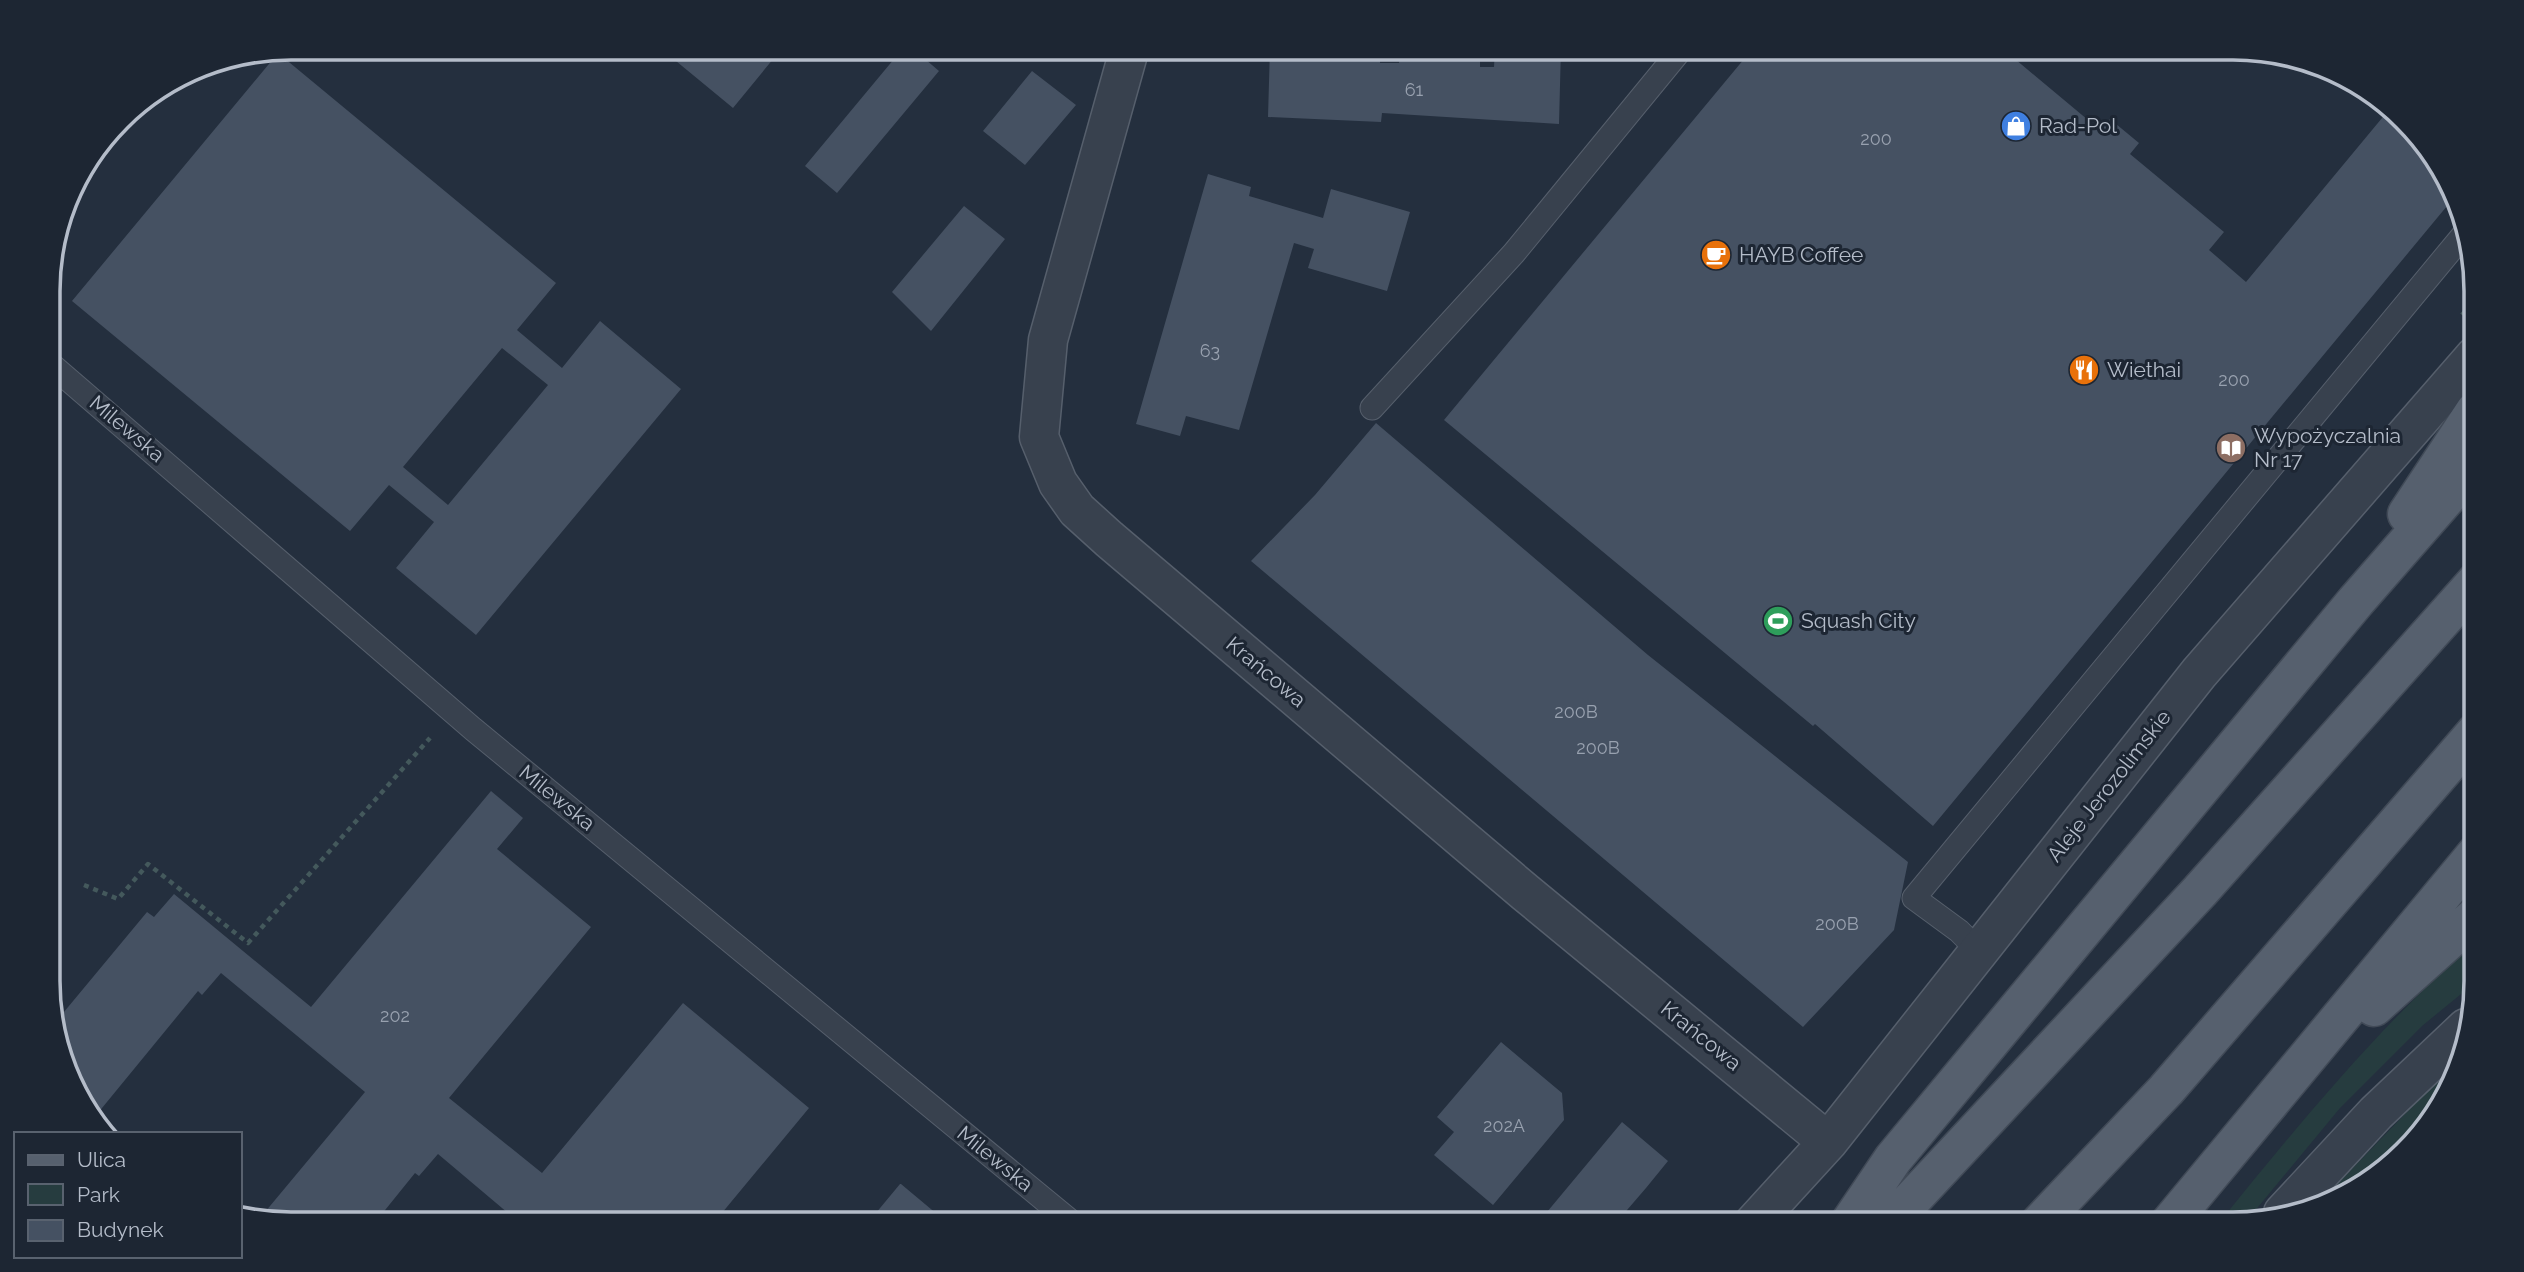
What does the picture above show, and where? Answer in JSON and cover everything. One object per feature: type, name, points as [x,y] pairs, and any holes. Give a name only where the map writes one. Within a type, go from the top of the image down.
[{"type":"main road","points":[[2356,601],[2423,488],[2464,427]]},
{"type":"main road","points":[[1857,1212],[1893,1159],[2356,601],[2464,478]]},
{"type":"main road","points":[[1900,1212],[2200,891],[2464,595]]},
{"type":"main road","points":[[2050,1212],[2166,1090],[2464,746]]},
{"type":"main road","points":[[2179,1212],[2464,869]]},
{"type":"main road","points":[[2295,1073],[2464,926]]},
{"type":"main road","points":[[2073,1212],[2166,1090]]},
{"type":"street","name":"Krańcowa","points":[[1126,60],[1048,340],[1039,437],[1058,483],[1077,510],[1109,539],[1527,893],[1828,1142]]},
{"type":"street","name":"Aleje Jerozolimskie","points":[[1764,1212],[1828,1142],[2199,673],[2464,369]]},
{"type":"street","points":[[2291,1205],[2376,1113],[2458,1036]]},
{"type":"lane","points":[[1372,408],[1514,253],[1672,60]]},
{"type":"lane","points":[[1979,951],[1959,931],[1914,898],[2459,241]]},
{"type":"lane","name":"Milewska","points":[[60,372],[454,711],[1060,1212]]},
{"type":"path","points":[[84,884],[118,899],[148,864],[248,943],[454,711]]},
{"type":"green space","points":[[2464,952],[2464,992],[2422,1026],[2340,1108],[2255,1211],[2228,1212],[2374,1041]]},
{"type":"green space","points":[[2446,1072],[2426,1110],[2407,1134],[2362,1174],[2331,1191]]},
{"type":"building","points":[[272,60],[286,60],[556,283],[517,330],[562,368],[600,321],[681,389],[476,635],[396,568],[434,522],[389,485],[350,531],[72,301]],"holes":[[[502,348],[548,385],[448,505],[403,467]]]},
{"type":"building","points":[[675,60],[772,60],[733,108]]},
{"type":"building","points":[[893,60],[926,60],[939,71],[837,193],[805,166]]},
{"type":"building","points":[[1270,60],[1380,60],[1380,63],[1399,63],[1399,60],[1480,60],[1480,67],[1494,67],[1494,60],[1561,60],[1559,124],[1382,113],[1381,122],[1268,117]]},
{"type":"building","points":[[1743,60],[2016,60],[2100,130],[2110,119],[2139,143],[2130,154],[2224,232],[2209,250],[2246,282],[2384,115],[2426,162],[2448,205],[1933,826],[1815,724],[1813,726],[1444,420]]},
{"type":"building","points":[[1032,71],[1076,105],[1025,165],[983,131]]},
{"type":"building","points":[[1208,174],[1251,187],[1249,196],[1323,218],[1331,189],[1410,212],[1387,291],[1308,268],[1314,249],[1294,243],[1239,430],[1186,416],[1180,436],[1136,424]]},
{"type":"building","points":[[964,206],[1005,239],[931,331],[892,292]]},
{"type":"building","points":[[1376,423],[1648,655],[1908,862],[1894,930],[1803,1027],[1251,561],[1315,495]]},
{"type":"building","points":[[491,791],[523,818],[497,849],[591,927],[449,1098],[542,1173],[683,1003],[809,1108],[723,1212],[507,1212],[438,1154],[419,1176],[415,1173],[384,1212],[266,1211],[365,1092],[221,973],[202,995],[198,991],[100,1111],[77,1070],[62,1015],[147,912],[154,917],[174,894],[311,1007]]},
{"type":"building","points":[[1501,1042],[1562,1093],[1564,1120],[1493,1205],[1434,1155],[1454,1132],[1437,1117]]},
{"type":"building","points":[[1622,1122],[1668,1161],[1625,1212],[1547,1212]]},
{"type":"building","points":[[901,1184],[934,1212],[877,1212]]},
{"type":"place","name":"Rad-Pol","points":[[2016,126]]},
{"type":"place","name":"HAYB Coffee","points":[[1716,255]]},
{"type":"place","name":"Wiethai","points":[[2084,370]]},
{"type":"place","name":"Wypożyczalnia Nr 17","points":[[2231,448]]},
{"type":"place","name":"Squash City","points":[[1778,621]]}]
